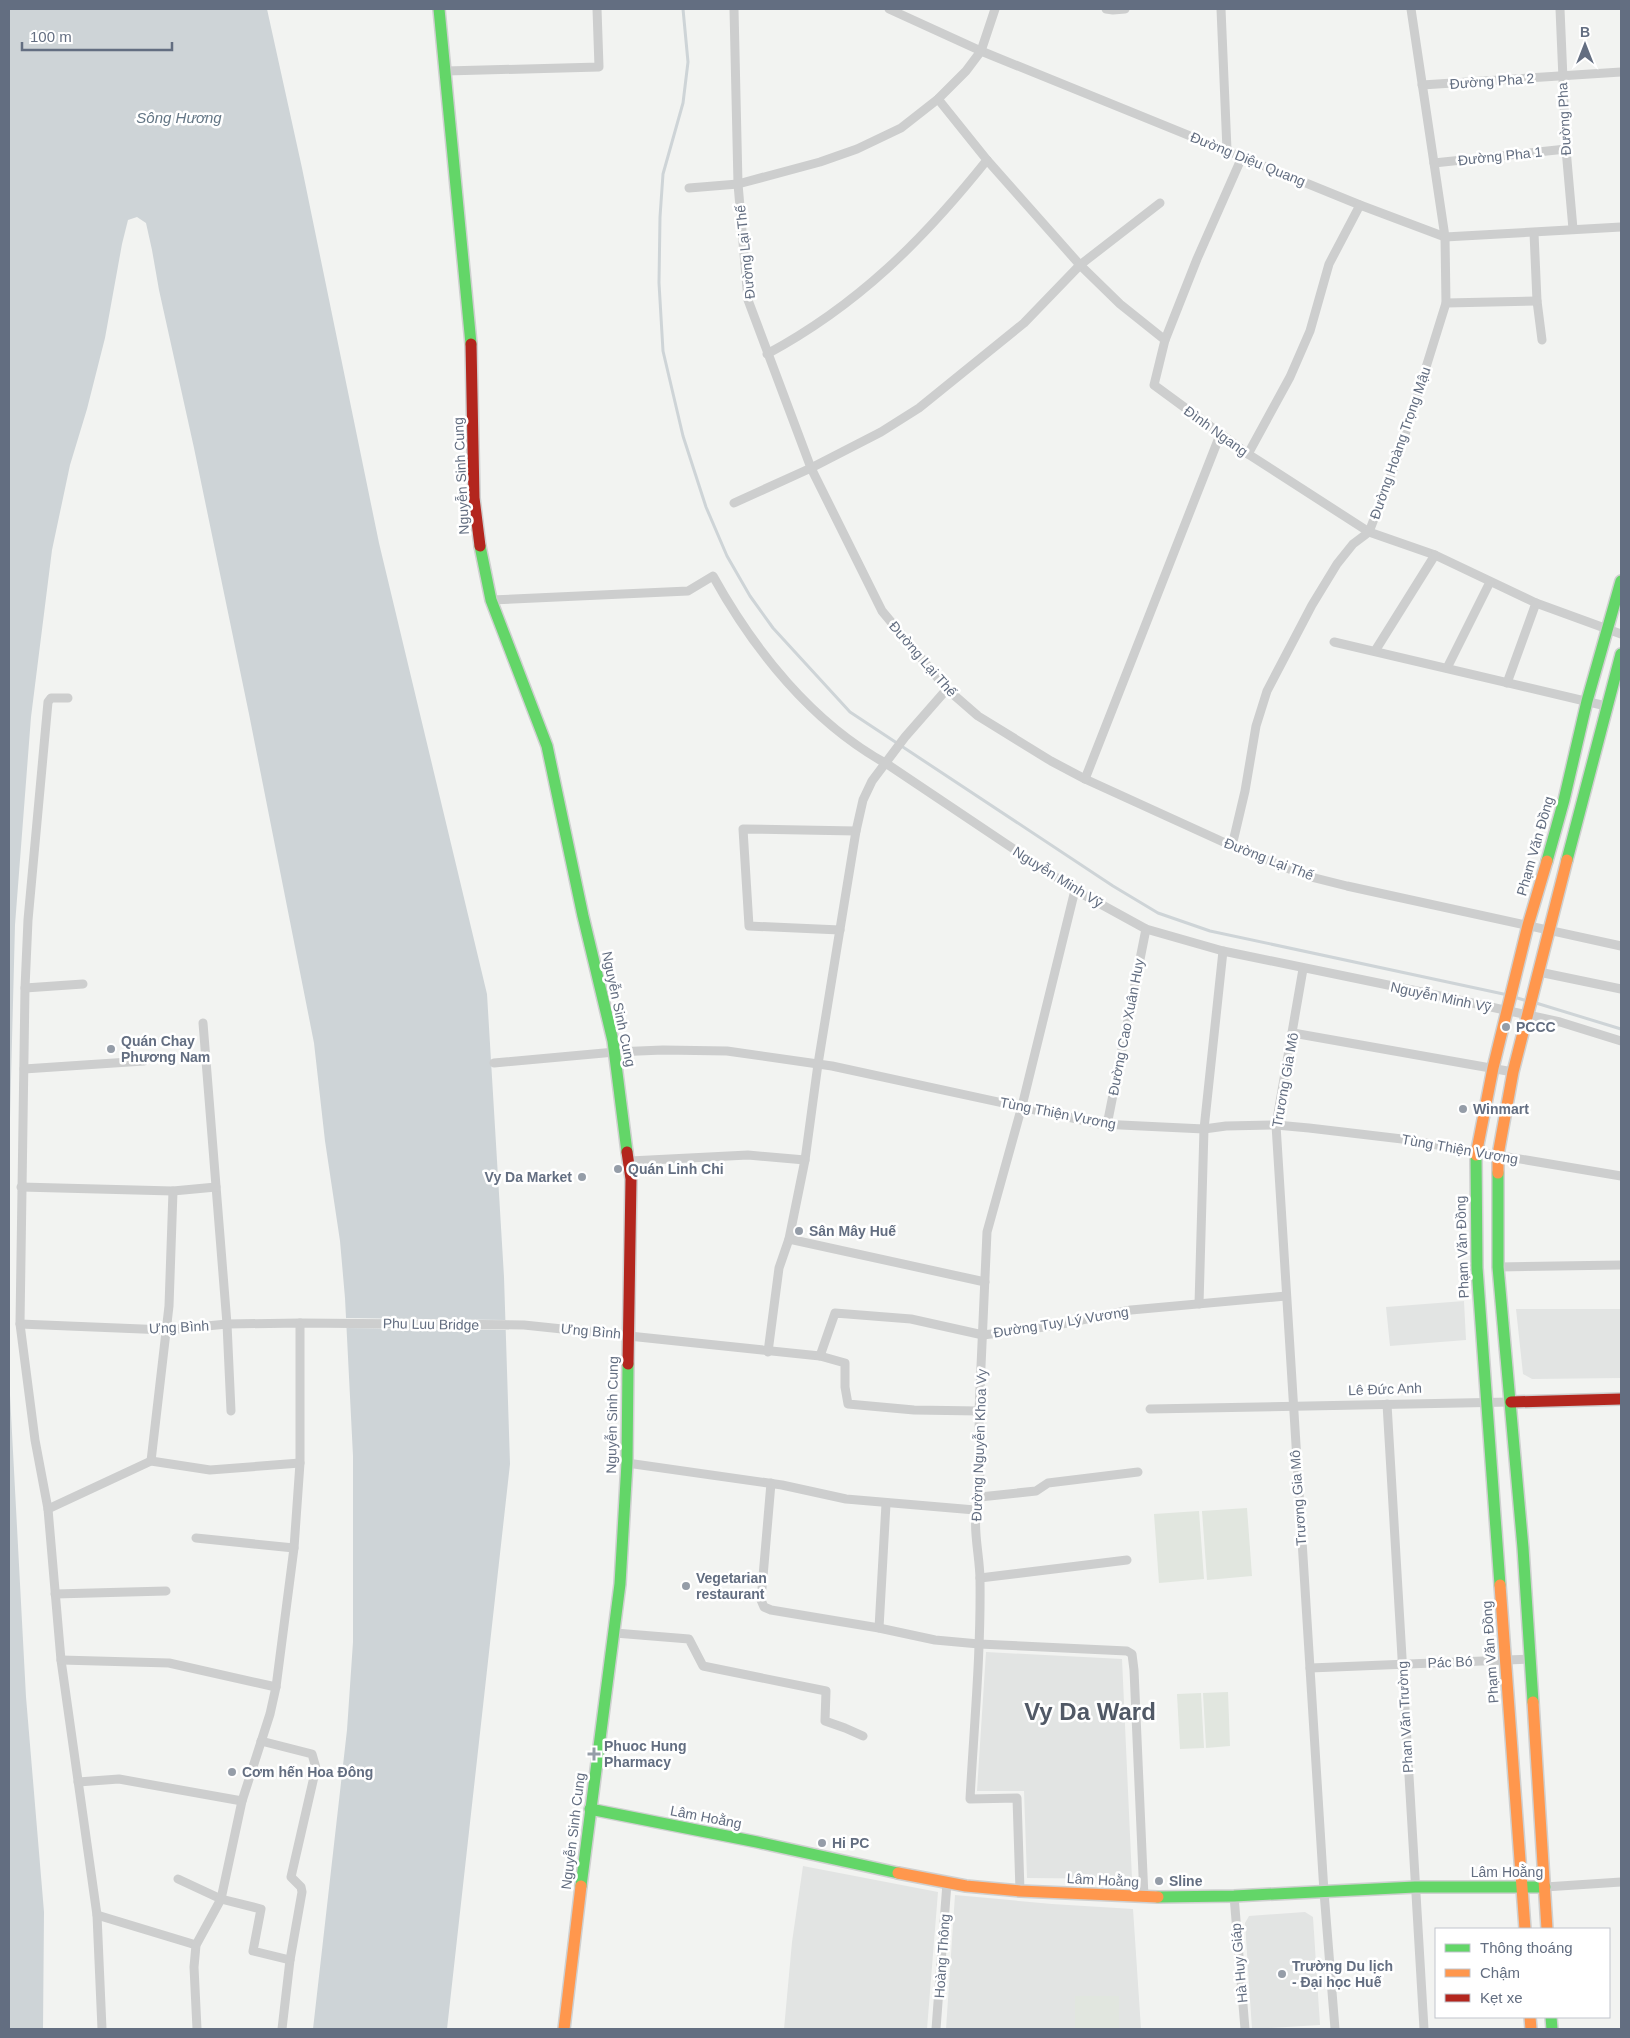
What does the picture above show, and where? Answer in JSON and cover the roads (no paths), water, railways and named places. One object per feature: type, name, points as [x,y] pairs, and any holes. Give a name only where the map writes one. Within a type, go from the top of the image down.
[{"type":"main road","name":"Nguyễn Sinh Cung","points":[[439,9],[472,352],[474,498],[479,542],[491,600],[547,746],[615,1052],[630,1161],[627,1462],[620,1584],[615,1633],[590,1809],[564,2029]]},
{"type":"main road","name":"Phạm Văn Đồng","points":[[1525,1928],[1477,1268],[1476,1152],[1493,1068],[1528,925],[1564,800],[1587,701],[1621,581]]},
{"type":"main road","points":[[1547,1928],[1511,1402],[1498,1268],[1498,1156],[1513,1072],[1606,706],[1617,686],[1621,654]]},
{"type":"main road","name":"Lê Đức Anh","points":[[1511,1402],[1621,1399]]},
{"type":"main road","name":"Lâm Hoằng","points":[[590,1809],[757,1842],[947,1883],[1020,1891],[1144,1897],[1234,1896],[1415,1887],[1545,1887]]},
{"type":"street","points":[[446,71],[599,67],[597,9]]},
{"type":"street","name":"Đường Lại Thế","points":[[734,9],[738,184],[748,300],[811,468],[882,611],[947,689],[978,716],[1085,780],[1232,846],[1307,876],[1621,946]]},
{"type":"street","name":"Đường Diệu Quang","points":[[890,9],[981,51],[1445,238],[1621,226]]},
{"type":"street","points":[[689,188],[738,184],[820,162],[857,149],[901,128],[938,99],[966,71],[981,51],[995,9]]},
{"type":"street","points":[[1106,9],[1125,9]]},
{"type":"street","points":[[1221,9],[1227,150]]},
{"type":"street","name":"Đường Hoàng Trọng Mậu","points":[[1232,846],[1245,791],[1256,726],[1267,691],[1312,605],[1337,564],[1353,544],[1369,532],[1399,454],[1446,303],[1445,238],[1411,9]]},
{"type":"street","name":"Đường Pha","points":[[1560,9],[1566,149],[1573,229]]},
{"type":"street","name":"Đường Pha 2","points":[[1422,85],[1621,72]]},
{"type":"street","points":[[938,99],[987,160],[1080,264],[1120,304],[1165,340],[1197,259],[1242,157]]},
{"type":"street","name":"Đường Pha 1","points":[[1434,163],[1566,149]]},
{"type":"street","points":[[768,354],[801,336],[874,282],[904,255],[949,208],[987,160]]},
{"type":"street","points":[[734,503],[811,468],[881,432],[934,396],[1024,323],[1080,264],[1160,203]]},
{"type":"street","points":[[1248,454],[1290,377],[1310,331],[1329,264],[1360,205]]},
{"type":"street","points":[[1534,233],[1542,340]]},
{"type":"street","points":[[1446,303],[1538,301]]},
{"type":"street","name":"Đình Ngang","points":[[1165,340],[1154,385],[1248,454],[1369,532],[1435,555],[1536,602],[1621,634]]},
{"type":"street","points":[[1085,780],[1220,435]]},
{"type":"street","points":[[1375,651],[1435,555]]},
{"type":"street","name":"Nguyễn Minh Vỹ","points":[[491,600],[688,591],[713,576],[753,642],[800,696],[861,750],[887,764],[1075,890],[1146,929],[1223,952],[1303,969],[1508,1007],[1621,1041]]},
{"type":"street","points":[[1447,668],[1490,582]]},
{"type":"street","points":[[1507,683],[1536,602]]},
{"type":"street","points":[[1334,642],[1606,706]]},
{"type":"street","points":[[768,1352],[778,1268],[789,1239],[805,1160],[818,1064],[856,831],[864,800],[872,781],[947,689]]},
{"type":"street","points":[[68,698],[51,698],[48,702],[28,920],[21,1187],[20,1324],[36,1440],[48,1509],[61,1660],[97,1915],[102,2029]]},
{"type":"street","points":[[840,930],[749,926],[743,829],[856,831]]},
{"type":"street","name":"Đường Nguyễn Khoa Vy","points":[[1020,1891],[1017,1798],[970,1798],[979,1644],[980,1578],[975,1510],[980,1497],[979,1411],[987,1232],[1022,1106],[1075,890]]},
{"type":"street","name":"Đường Cao Xuân Huy","points":[[1107,1125],[1146,929]]},
{"type":"street","points":[[1199,1304],[1204,1129],[1223,952]]},
{"type":"street","name":"Trương Gia Mô","points":[[1303,969],[1294,1033],[1276,1125],[1292,1407],[1324,1892],[1335,2029]]},
{"type":"street","points":[[1539,972],[1621,989]]},
{"type":"street","points":[[25,988],[83,984]]},
{"type":"street","points":[[204,1023],[227,1324],[231,1411]]},
{"type":"street","points":[[1294,1033],[1513,1072]]},
{"type":"street","name":"Tùng Thiện Vương","points":[[494,1063],[615,1052],[663,1050],[727,1051],[818,1064],[1107,1125],[1204,1129],[1226,1126],[1276,1125],[1402,1139],[1621,1176]]},
{"type":"street","points":[[24,1069],[144,1061]]},
{"type":"street","points":[[630,1161],[748,1155],[805,1160]]},
{"type":"street","points":[[21,1187],[172,1190],[216,1187]]},
{"type":"street","points":[[151,1461],[169,1306],[172,1190]]},
{"type":"street","points":[[789,1239],[985,1282]]},
{"type":"street","points":[[1498,1268],[1621,1265]]},
{"type":"street","name":"Đường Tuy Lý Vương","points":[[820,1356],[835,1313],[911,1319],[983,1335],[1052,1326],[1131,1310],[1286,1296]]},
{"type":"street","points":[[197,2029],[194,1966],[196,1945],[221,1899],[242,1801],[276,1687],[294,1548],[300,1462],[300,1323]]},
{"type":"street","name":"Ưng Bình","points":[[20,1324],[166,1330],[227,1324],[339,1323]]},
{"type":"street","name":"Phu Luu Bridge","points":[[339,1323],[524,1325]]},
{"type":"street","name":"Ưng Bình","points":[[524,1325],[629,1335]]},
{"type":"street","points":[[629,1335],[768,1352],[820,1356],[845,1363],[845,1387],[848,1404],[914,1410],[979,1411]]},
{"type":"street","name":"Lê Đức Anh","points":[[1150,1409],[1511,1402]]},
{"type":"street","name":"Phan Văn Trường","points":[[1387,1404],[1424,2029]]},
{"type":"street","points":[[48,1509],[151,1461],[210,1470],[300,1462]]},
{"type":"street","points":[[627,1462],[814,1491],[846,1499],[886,1504],[975,1510]]},
{"type":"street","points":[[980,1497],[1036,1491],[1048,1483],[1138,1472]]},
{"type":"street","points":[[771,1484],[761,1600],[764,1607],[771,1610],[879,1628],[934,1640],[1122,1651],[1132,1654],[1144,1897]]},
{"type":"street","points":[[879,1628],[886,1504]]},
{"type":"street","points":[[196,1538],[294,1548]]},
{"type":"street","points":[[980,1578],[1127,1560]]},
{"type":"street","points":[[55,1594],[166,1591]]},
{"type":"street","points":[[615,1633],[689,1639],[703,1666],[826,1691],[824,1721],[863,1736]]},
{"type":"street","name":"Pác Bó","points":[[1310,1668],[1530,1659]]},
{"type":"street","points":[[61,1660],[169,1663],[276,1687]]},
{"type":"street","points":[[261,1741],[312,1754],[316,1768],[292,1877],[301,1887],[302,1892],[290,1960],[282,2029]]},
{"type":"street","points":[[78,1782],[120,1779],[242,1801]]},
{"type":"street","points":[[178,1879],[221,1899],[261,1909],[253,1951],[290,1960]]},
{"type":"street","name":"Lâm Hoằng","points":[[1545,1887],[1621,1882]]},
{"type":"street","name":"Hoàng Thông","points":[[936,2029],[947,1883]]},
{"type":"street","name":"Hà Huy Giáp","points":[[1234,1896],[1245,2029]]},
{"type":"street","points":[[97,1915],[196,1945]]},
{"type":"water","name":"Sông Hương","points":[[9,9],[267,9],[302,168],[379,543],[487,994],[504,1277],[510,1464],[447,2029],[313,2029],[347,1730],[353,1642],[353,1456],[345,1298],[340,1241],[325,1141],[314,1043],[249,714],[146,223],[137,217],[128,220],[105,338],[87,409],[70,465],[52,550],[31,717],[15,925],[9,1157]]},
{"type":"water","points":[[9,1376],[26,1697],[44,1912],[43,2029],[9,2029]]},
{"type":"waterway","points":[[683,9],[688,62],[683,103],[663,174],[660,217],[659,283],[663,351],[683,436],[706,507],[727,556],[750,596],[773,628],[850,712],[1113,886],[1158,913],[1210,931],[1508,995]]},
{"type":"waterway","points":[[1514,997],[1527,1001]]},
{"type":"waterway","points":[[1536,1003],[1621,1029]]},
{"type":"place","name":"PCCC","points":[[1506,1027]]},
{"type":"place","name":"Quán Chay Phương Nam","points":[[111,1049]]},
{"type":"place","name":"Winmart","points":[[1463,1109]]},
{"type":"place","name":"Quán Linh Chi","points":[[618,1169]]},
{"type":"place","name":"Vy Da Market","points":[[582,1177]]},
{"type":"place","name":"Sân Mây Huế","points":[[799,1231]]},
{"type":"place","name":"Vegetarian restaurant","points":[[686,1586]]},
{"type":"place","name":"Phuoc Hung Pharmacy","points":[[594,1754]]},
{"type":"place","name":"Cơm hến Hoa Đông","points":[[232,1772]]},
{"type":"place","name":"Hi PC","points":[[822,1843]]},
{"type":"place","name":"Sline","points":[[1159,1881]]},
{"type":"place","name":"Trường Du lịch - Đại học Huế","points":[[1282,1974]]},
{"type":"district","name":"Vy Da Ward","points":[[1090,1711]]}]
